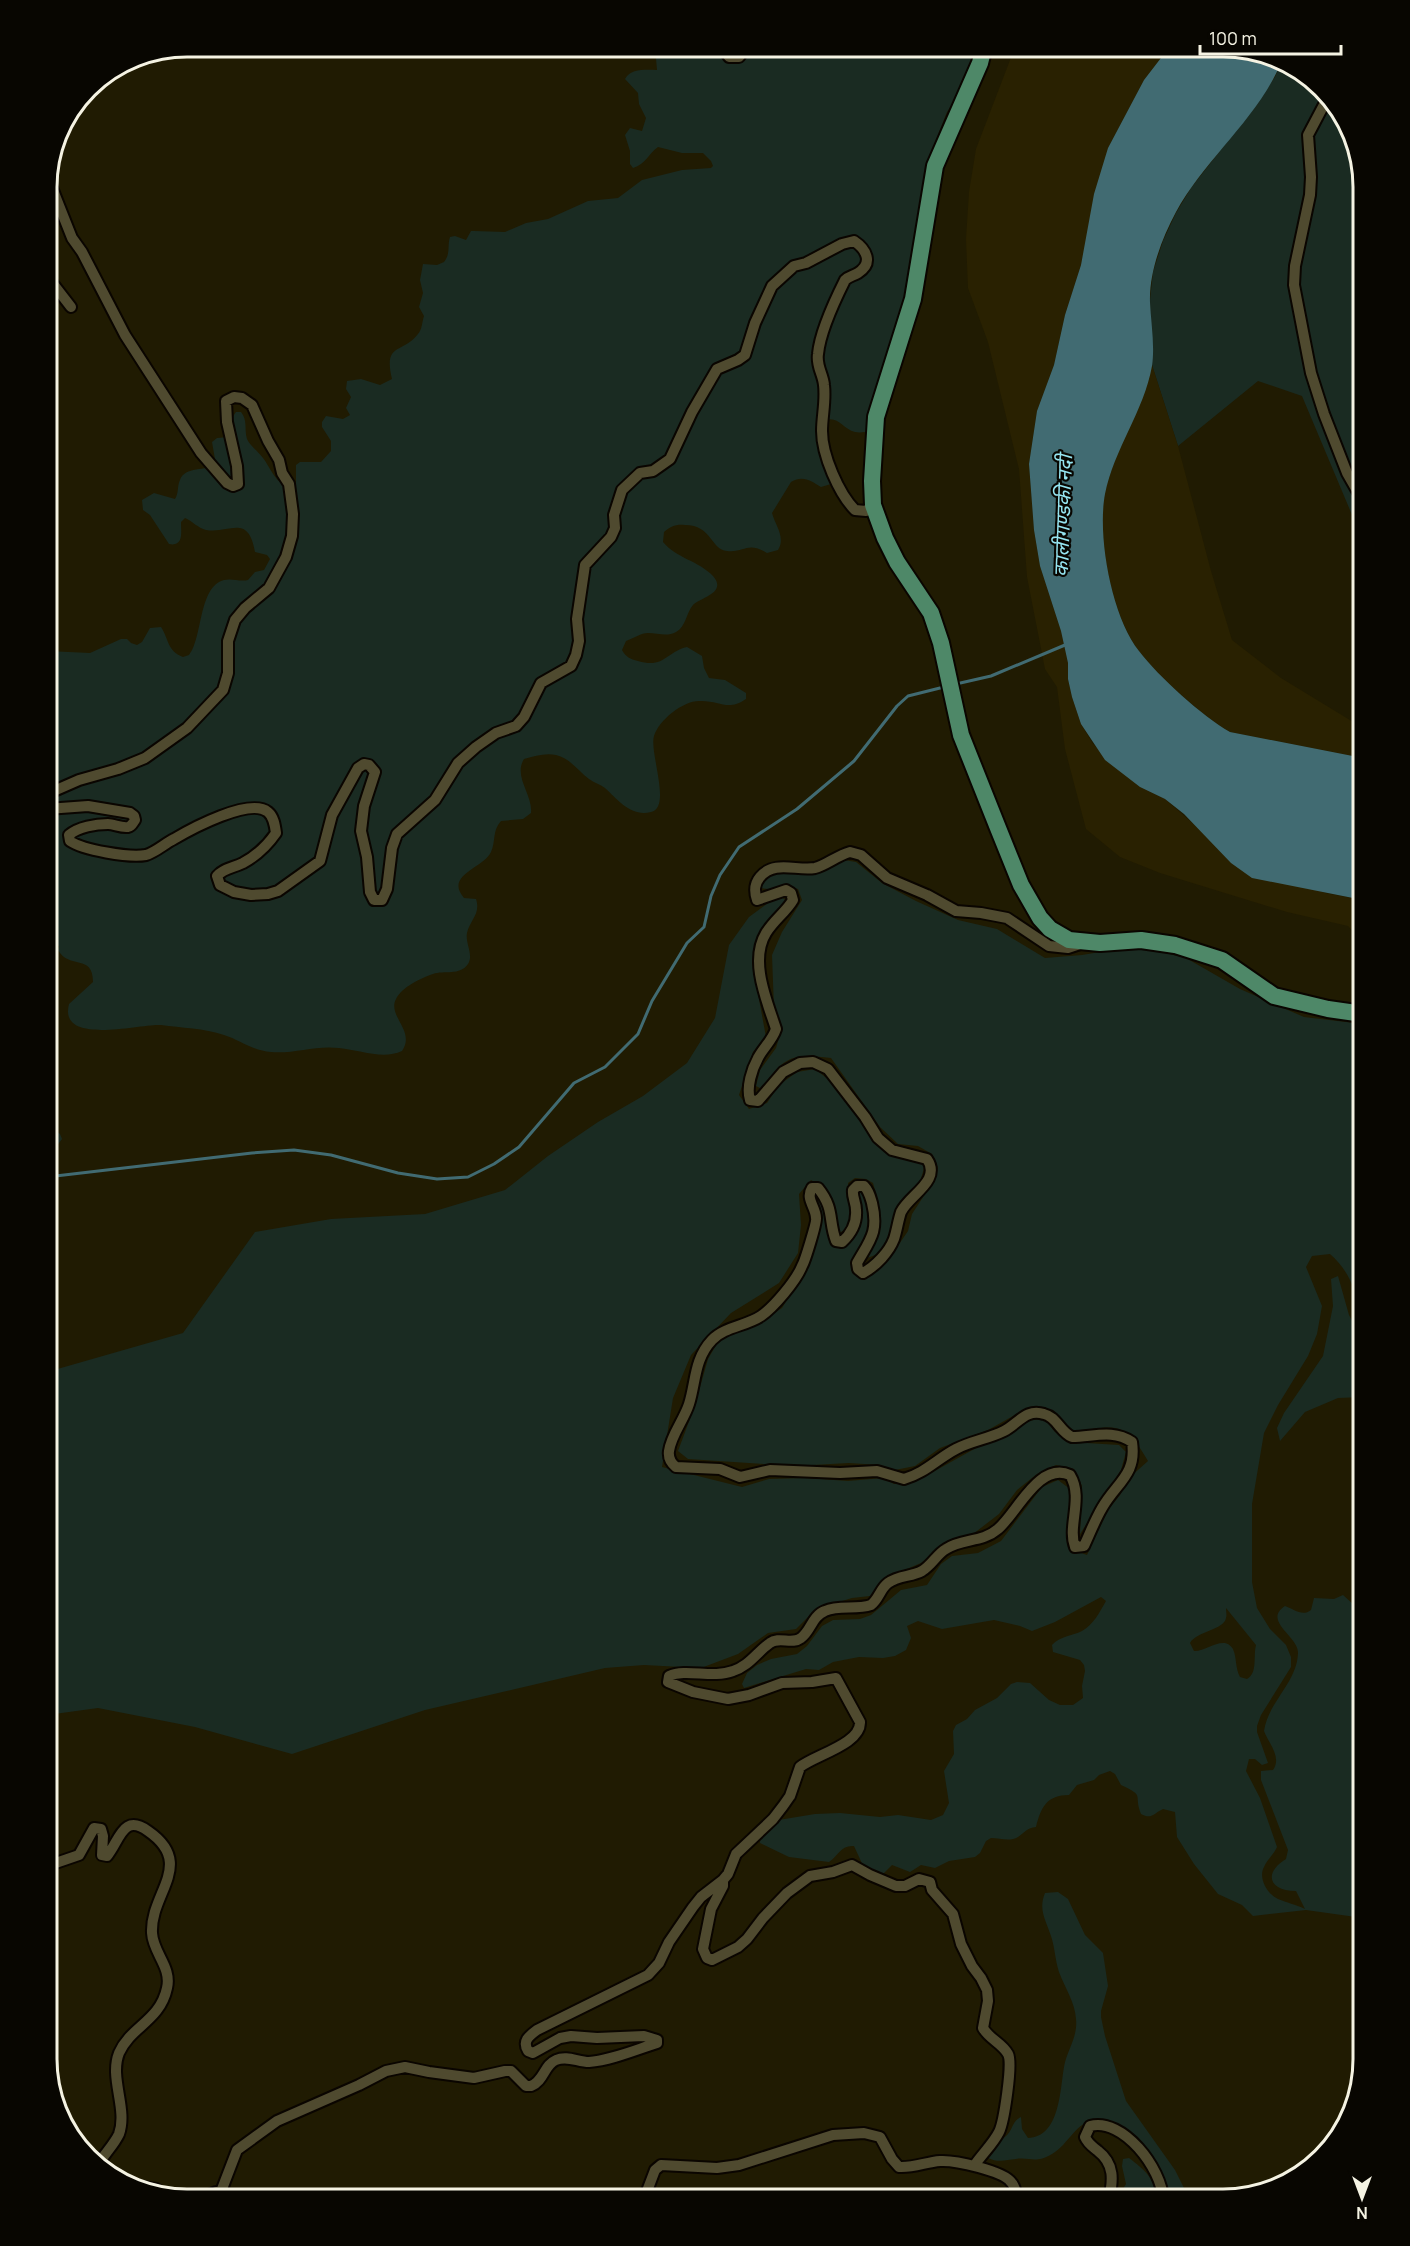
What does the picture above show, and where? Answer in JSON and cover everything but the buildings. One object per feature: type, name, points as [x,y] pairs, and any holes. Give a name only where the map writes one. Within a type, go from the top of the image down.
[{"type":"highway","points":[[982,57],[935,166],[913,299],[876,417],[872,481],[873,505],[877,520],[897,562],[932,613],[941,643],[960,735],[1030,903],[1050,929],[1069,940],[1100,943],[1141,940],[1175,945],[1222,960],[1274,996],[1353,1013]]},
{"type":"street","points":[[1324,105],[1308,135],[1310,195],[1295,266],[1294,285],[1311,373],[1324,414],[1353,483]]},
{"type":"street","points":[[57,200],[72,238],[82,252],[113,312],[201,453],[227,483],[233,486],[238,484],[237,466],[227,422],[226,401],[234,397],[242,398],[252,405],[279,460],[282,473],[289,484],[293,514],[292,536],[286,557],[269,588],[245,608],[235,620],[228,641],[228,673],[223,690],[187,728],[145,758],[118,770],[79,780],[57,790]]},
{"type":"street","points":[[57,808],[88,806],[130,813],[135,820],[132,825],[126,827],[108,824],[81,829],[69,835],[70,841],[80,847],[146,855],[218,817],[241,810],[260,808],[273,818],[276,833],[269,844],[258,853],[244,862],[223,870],[217,876],[220,885],[234,892],[251,895],[268,894],[278,891],[320,861],[332,815],[358,768],[369,765],[375,772],[364,806],[361,831],[367,857],[370,892],[374,900],[382,900],[387,890],[392,848],[397,834],[435,800],[458,763],[496,733],[516,726],[524,717],[541,683],[571,666],[579,641],[577,619],[585,565],[611,537],[615,528],[614,515],[622,490],[640,473],[653,471],[670,459],[692,412],[717,369],[745,355],[755,323],[772,286],[794,266],[842,244],[854,241],[864,247],[868,256],[866,264],[845,280],[824,330],[817,355],[824,383],[822,432],[829,463],[845,501],[855,510],[867,511],[873,505]]},
{"type":"street","points":[[57,289],[71,307]]},
{"type":"street","points":[[224,2189],[225,2177],[237,2150],[247,2141],[277,2121],[386,2071],[405,2067],[429,2073],[474,2078],[511,2071],[526,2085],[531,2086],[539,2081],[548,2065],[555,2060],[585,2062],[608,2059],[657,2043],[657,2040],[652,2037],[644,2036],[597,2038],[571,2036],[560,2038],[533,2053],[528,2051],[525,2041],[537,2030],[648,1975],[659,1963],[669,1941],[684,1918],[701,1897],[723,1880],[736,1854],[773,1820],[787,1801],[800,1767],[853,1738],[858,1732],[860,1722],[836,1678],[782,1683],[749,1695],[728,1699],[678,1687],[668,1682],[669,1676],[680,1674],[714,1676],[731,1672],[746,1664],[776,1640],[799,1640],[817,1616],[826,1610],[870,1605],[890,1582],[903,1575],[923,1570],[946,1548],[962,1542],[982,1539],[996,1531],[1031,1488],[1042,1479],[1059,1472],[1070,1474],[1073,1480],[1076,1508],[1073,1541],[1075,1547],[1084,1546],[1104,1505],[1125,1479],[1130,1468],[1132,1442],[1116,1435],[1072,1437],[1054,1419],[1037,1412],[1025,1415],[1001,1433],[954,1450],[932,1466],[904,1479],[877,1471],[840,1473],[770,1470],[740,1477],[720,1469],[676,1467],[671,1462],[669,1453],[671,1443],[689,1403],[700,1358],[711,1340],[722,1332],[761,1316],[773,1306],[802,1267],[817,1219],[809,1198],[812,1188],[818,1188],[831,1208],[834,1235],[837,1241],[842,1242],[855,1226],[856,1210],[852,1196],[854,1190],[857,1186],[864,1186],[868,1190],[875,1223],[874,1235],[857,1263],[858,1269],[863,1273],[872,1268],[893,1242],[901,1213],[907,1202],[924,1188],[930,1175],[931,1164],[927,1159],[892,1150],[878,1138],[828,1069],[813,1062],[794,1065],[778,1076],[758,1101],[750,1100],[748,1087],[753,1069],[776,1029],[762,983],[760,956],[762,942],[768,930],[793,900],[791,893],[786,890],[757,900],[754,894],[757,881],[765,871],[815,868],[850,852],[861,855],[887,878],[922,892],[956,911],[1007,918],[1038,940],[1056,947],[1075,947],[1085,940]]},
{"type":"street","points":[[57,1862],[79,1855],[94,1828],[101,1829],[102,1855],[107,1856],[115,1846],[123,1828],[131,1824],[140,1826],[165,1844],[170,1860],[169,1874],[156,1910],[152,1932],[169,1979],[167,1992],[164,2004],[132,2036],[119,2053],[117,2077],[121,2116],[119,2134],[103,2158]]},
{"type":"street","points":[[723,1880],[723,1886],[711,1909],[703,1949],[707,1958],[712,1960],[738,1947],[787,1893],[813,1875],[833,1872],[852,1864],[873,1877],[896,1886],[904,1886],[919,1879],[930,1882],[932,1890],[953,1914],[961,1944],[985,1986],[988,2001],[983,2028],[988,2037],[1005,2049],[1011,2061],[1001,2126],[974,2166]]},
{"type":"street","points":[[1111,2189],[1112,2171],[1106,2160],[1087,2143],[1085,2137],[1090,2126],[1096,2124],[1109,2127],[1131,2141],[1144,2155],[1160,2181],[1161,2189]]},
{"type":"street","points":[[648,2189],[655,2170],[661,2164],[717,2168],[740,2165],[810,2141],[846,2133],[864,2133],[880,2137],[899,2167],[921,2166],[939,2161],[974,2166],[1004,2176],[1014,2184],[1015,2189]]},
{"type":"green space","points":[[656,57],[983,57],[947,112],[935,142],[929,163],[912,281],[903,303],[893,351],[870,431],[855,432],[831,419],[820,422],[816,432],[832,479],[831,484],[821,487],[803,479],[791,482],[772,513],[781,540],[778,550],[767,553],[755,548],[722,550],[706,533],[694,526],[676,525],[664,532],[663,542],[674,552],[713,576],[717,587],[711,594],[693,605],[682,627],[676,632],[666,635],[643,634],[626,641],[622,650],[633,659],[654,663],[687,647],[702,656],[709,678],[725,680],[746,693],[746,699],[734,705],[706,701],[693,702],[672,712],[666,718],[654,736],[660,801],[657,808],[651,812],[631,810],[605,788],[561,757],[552,754],[524,759],[521,772],[531,813],[523,819],[501,821],[496,829],[491,852],[487,858],[467,872],[459,883],[459,890],[464,898],[476,899],[477,904],[476,913],[467,933],[470,960],[461,970],[437,973],[412,984],[396,999],[395,1011],[406,1037],[402,1051],[379,1055],[330,1047],[271,1052],[252,1048],[224,1035],[201,1030],[151,1025],[104,1030],[88,1029],[76,1025],[69,1017],[69,1004],[93,982],[89,968],[85,964],[63,956],[57,945],[57,651],[90,653],[121,639],[127,639],[137,645],[142,642],[150,628],[161,627],[174,651],[183,657],[189,655],[197,637],[205,602],[210,592],[224,580],[248,580],[255,572],[264,570],[270,559],[267,555],[255,552],[252,540],[243,529],[206,530],[185,518],[181,522],[179,541],[169,544],[150,515],[143,510],[142,500],[154,493],[175,499],[179,482],[186,473],[216,465],[212,442],[217,438],[228,437],[236,412],[241,412],[243,415],[248,442],[263,458],[276,478],[285,485],[296,486],[296,465],[300,462],[321,462],[331,451],[331,441],[322,427],[326,416],[343,419],[350,415],[346,408],[351,397],[346,389],[347,381],[361,379],[380,385],[392,379],[390,359],[392,354],[412,340],[421,328],[424,316],[419,307],[423,293],[420,280],[423,264],[437,265],[444,262],[450,237],[455,236],[466,240],[471,231],[505,232],[526,223],[548,219],[588,201],[618,198],[642,180],[682,170],[711,168],[713,166],[711,161],[703,153],[682,153],[658,147],[637,166],[633,168],[630,164],[630,151],[625,135],[630,128],[642,131],[646,118],[639,104],[638,93],[625,79],[635,71],[657,70]]},
{"type":"green space","points":[[1278,69],[1281,70],[1309,89],[1321,101],[1340,129],[1351,161],[1353,178],[1353,517],[1302,396],[1258,381],[1178,446],[1152,365],[1150,300],[1153,272],[1163,241],[1191,188],[1275,77]]},
{"type":"green space","points":[[844,860],[856,862],[882,883],[916,901],[958,920],[997,929],[1045,958],[1112,950],[1149,949],[1186,958],[1240,989],[1304,1017],[1353,1023],[1353,1288],[1343,1268],[1330,1254],[1312,1256],[1306,1267],[1322,1306],[1317,1334],[1308,1356],[1264,1433],[1252,1504],[1252,1582],[1257,1608],[1270,1629],[1286,1645],[1291,1657],[1291,1667],[1261,1715],[1257,1726],[1268,1763],[1262,1765],[1255,1759],[1249,1759],[1246,1771],[1260,1798],[1277,1847],[1262,1871],[1263,1881],[1270,1893],[1278,1899],[1305,1909],[1296,1891],[1280,1888],[1272,1880],[1274,1870],[1286,1859],[1288,1850],[1261,1780],[1261,1771],[1273,1770],[1276,1760],[1274,1750],[1264,1731],[1271,1711],[1293,1674],[1298,1653],[1297,1647],[1277,1617],[1285,1606],[1304,1613],[1311,1610],[1314,1598],[1334,1599],[1343,1595],[1353,1604],[1353,1917],[1306,1910],[1253,1916],[1242,1905],[1218,1894],[1194,1864],[1177,1837],[1175,1812],[1163,1809],[1150,1816],[1141,1814],[1136,1794],[1121,1785],[1115,1774],[1110,1771],[1099,1775],[1094,1780],[1077,1785],[1069,1795],[1050,1800],[1043,1808],[1036,1827],[1028,1829],[1018,1837],[1008,1840],[991,1838],[986,1841],[980,1853],[975,1857],[949,1861],[935,1868],[921,1865],[910,1872],[892,1865],[876,1877],[865,1870],[854,1846],[843,1849],[829,1862],[789,1857],[760,1843],[761,1823],[815,1814],[840,1813],[880,1817],[898,1815],[931,1820],[943,1815],[949,1803],[944,1771],[954,1754],[953,1731],[956,1725],[967,1719],[975,1710],[997,1698],[1011,1684],[1017,1682],[1030,1683],[1049,1700],[1060,1705],[1073,1705],[1083,1698],[1084,1665],[1080,1660],[1053,1652],[1052,1645],[1090,1625],[1106,1601],[1101,1597],[1055,1622],[1032,1631],[994,1620],[942,1629],[918,1621],[907,1626],[911,1638],[906,1650],[895,1656],[859,1657],[833,1662],[819,1670],[806,1669],[744,1688],[742,1684],[747,1673],[757,1665],[771,1659],[797,1654],[807,1646],[822,1626],[833,1620],[860,1619],[871,1615],[901,1590],[927,1585],[941,1564],[952,1556],[978,1553],[1001,1541],[1042,1487],[1058,1480],[1070,1489],[1070,1549],[1087,1555],[1108,1510],[1120,1495],[1129,1478],[1148,1461],[1132,1438],[1117,1428],[1072,1432],[1049,1410],[1029,1407],[988,1430],[940,1448],[915,1466],[895,1470],[879,1465],[849,1463],[794,1466],[688,1459],[678,1451],[694,1408],[708,1359],[719,1340],[763,1320],[782,1308],[809,1265],[820,1230],[820,1216],[812,1195],[819,1195],[822,1201],[836,1248],[845,1248],[858,1228],[857,1190],[861,1189],[869,1210],[870,1220],[867,1238],[854,1268],[875,1270],[891,1256],[908,1231],[912,1214],[929,1188],[938,1168],[932,1154],[918,1146],[898,1144],[880,1127],[831,1058],[807,1056],[790,1059],[777,1069],[762,1089],[756,1086],[760,1070],[776,1048],[782,1028],[774,1009],[772,955],[782,932],[802,900],[798,889],[761,888],[766,877],[776,872]],"holes":[[[1226,1608],[1256,1645],[1254,1669],[1247,1679],[1240,1677],[1233,1649],[1225,1643],[1199,1651],[1194,1651],[1190,1643],[1198,1636],[1221,1625],[1226,1617]]]},
{"type":"green space","points":[[781,897],[787,901],[757,937],[752,961],[766,1037],[753,1052],[739,1095],[749,1109],[767,1103],[779,1085],[797,1072],[815,1069],[829,1080],[880,1147],[894,1156],[924,1164],[923,1171],[909,1205],[886,1246],[877,1254],[866,1258],[872,1249],[879,1222],[878,1203],[873,1183],[866,1179],[855,1178],[848,1183],[851,1204],[849,1224],[839,1233],[829,1196],[825,1190],[811,1180],[799,1194],[801,1225],[798,1253],[779,1283],[731,1313],[691,1355],[673,1398],[662,1467],[742,1487],[769,1479],[806,1478],[848,1481],[883,1478],[894,1484],[915,1482],[1028,1421],[1044,1418],[1055,1432],[1070,1442],[1119,1445],[1126,1452],[1121,1470],[1080,1534],[1082,1486],[1074,1469],[1056,1465],[1037,1474],[1017,1490],[999,1514],[973,1534],[952,1539],[921,1563],[883,1579],[870,1596],[852,1598],[816,1609],[796,1629],[768,1633],[738,1654],[701,1668],[644,1665],[605,1668],[425,1710],[292,1754],[195,1727],[98,1708],[57,1714],[57,1369],[183,1333],[255,1232],[331,1219],[425,1214],[505,1190],[548,1156],[598,1122],[643,1096],[687,1063],[715,1018],[729,945],[749,917],[768,903]]},
{"type":"green space","points":[[57,1132],[60,1134],[62,1139],[57,1146]]},
{"type":"green space","points":[[1338,1276],[1353,1323],[1353,1397],[1338,1398],[1305,1412],[1280,1441],[1277,1428],[1284,1413],[1323,1356],[1333,1306],[1331,1279]]},
{"type":"green space","points":[[1058,1892],[1068,1899],[1085,1935],[1103,1953],[1108,1986],[1101,2017],[1126,2101],[1175,2170],[1184,2189],[1165,2189],[1158,2170],[1108,2122],[1098,2120],[1082,2125],[1059,2149],[1041,2159],[999,2161],[988,2158],[992,2147],[1008,2134],[1014,2123],[1021,2117],[1022,2129],[1028,2138],[1039,2136],[1047,2130],[1056,2111],[1064,2067],[1074,2038],[1076,2026],[1074,2007],[1059,1972],[1045,1920],[1042,1905],[1045,1893]]},
{"type":"green space","points":[[1129,2158],[1140,2166],[1156,2189],[1123,2189],[1126,2184],[1122,2166],[1123,2159]]},
{"type":"sand","points":[[1011,57],[1162,57],[1144,80],[1108,148],[1081,265],[1065,315],[1054,365],[1037,411],[1029,464],[1034,530],[1040,566],[1061,631],[1072,697],[1081,724],[1093,744],[1140,787],[1165,799],[1206,835],[1325,893],[1353,898],[1353,931],[1348,926],[1287,912],[1160,873],[1120,857],[1086,829],[1065,749],[1057,687],[1045,669],[1027,577],[1019,469],[988,342],[968,288],[966,239],[969,192],[976,149]]},
{"type":"sand","points":[[1152,365],[1178,446],[1232,640],[1281,678],[1353,722],[1353,756],[1230,732],[1194,706],[1169,683],[1147,661],[1129,636],[1114,597],[1109,575],[1105,553],[1103,511],[1109,477]]},
{"type":"water","name":"कालीगण्डकी नदी","points":[[1162,57],[1232,57],[1249,59],[1278,69],[1259,102],[1188,193],[1171,222],[1157,256],[1150,291],[1152,366],[1143,399],[1115,461],[1105,494],[1103,532],[1114,598],[1129,636],[1139,651],[1182,695],[1219,725],[1230,732],[1353,756],[1353,898],[1252,878],[1231,863],[1184,814],[1165,799],[1140,787],[1105,760],[1081,724],[1072,697],[1061,631],[1040,566],[1034,530],[1029,464],[1037,411],[1054,365],[1065,315],[1081,265],[1094,194],[1108,148],[1144,80]]},
{"type":"waterway","points":[[956,684],[991,676],[1065,645]]},
{"type":"waterway","points":[[57,1176],[294,1150],[331,1155],[398,1173],[437,1179],[468,1177],[494,1164],[519,1147],[574,1083],[605,1067],[638,1034],[652,1001],[687,943],[704,927],[711,896],[720,875],[739,847],[797,809],[854,761],[897,706],[908,696],[944,687]]}]
